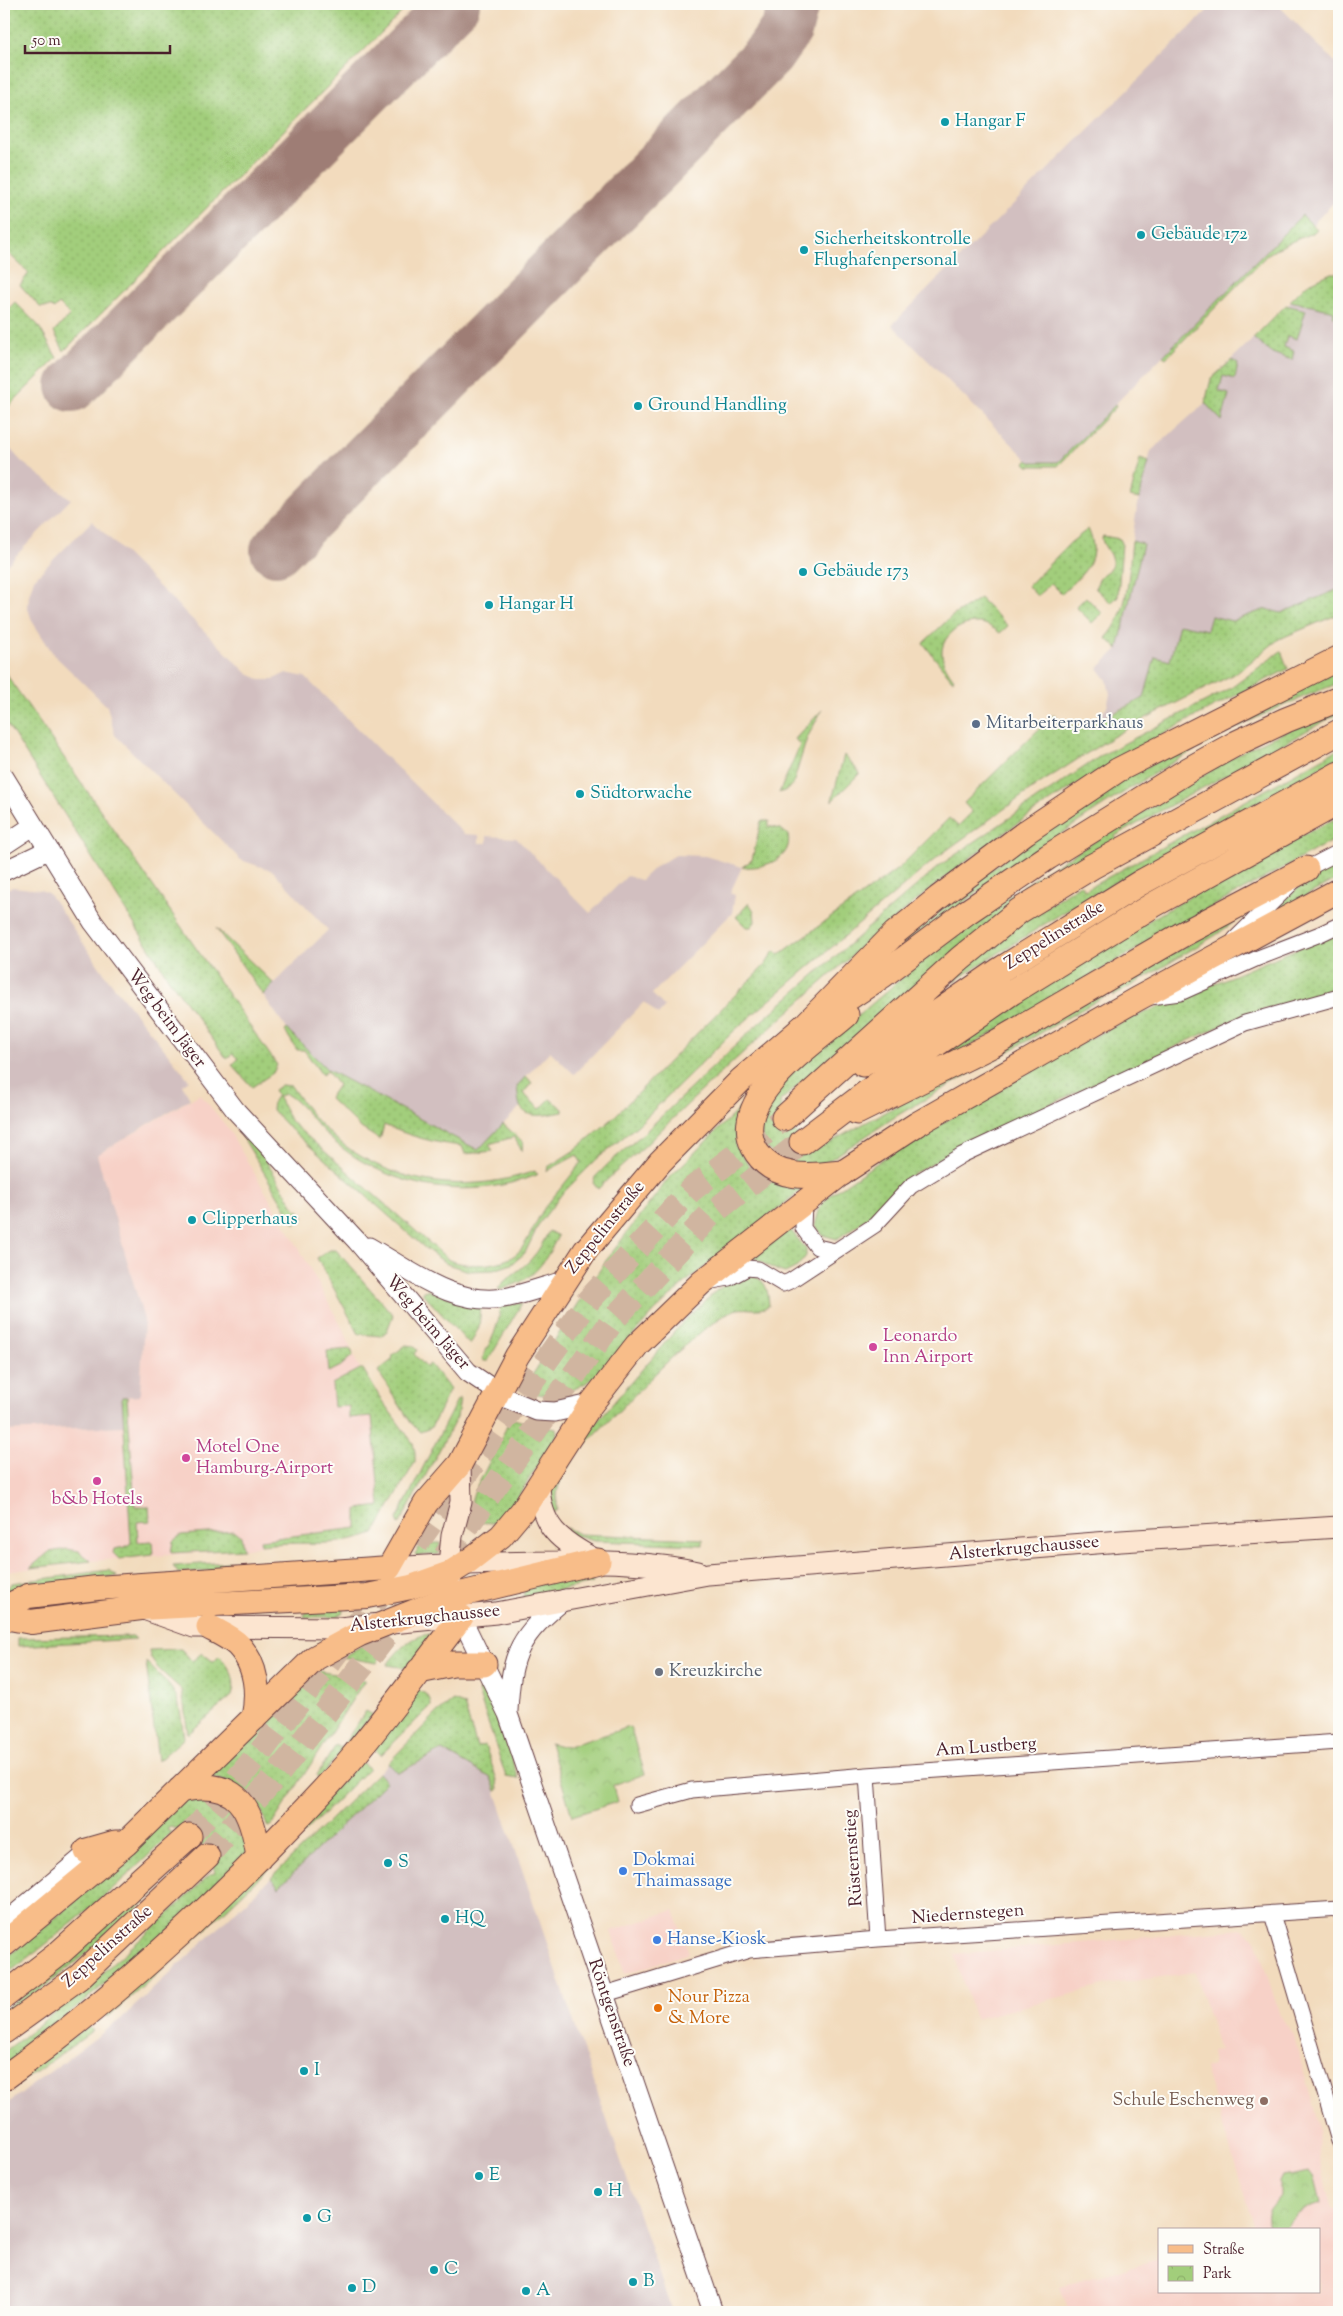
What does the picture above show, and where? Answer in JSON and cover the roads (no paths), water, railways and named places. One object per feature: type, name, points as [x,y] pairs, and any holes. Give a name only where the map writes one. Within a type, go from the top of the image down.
[{"type":"highway","points":[[801,1028],[883,975],[966,912],[1048,857],[1190,769],[1270,727],[1339,699]]},
{"type":"highway","name":"Zeppelinstraße","points":[[1339,732],[1091,867],[1020,911],[960,959],[784,1118],[1000,970],[1140,883],[1339,774]]},
{"type":"highway","name":"Zeppelinstraße","points":[[1306,869],[1183,934],[992,1045],[884,1101],[809,1136],[885,1079],[1012,992],[1152,905],[1339,802]]},
{"type":"highway","points":[[842,1173],[801,1176],[789,1174],[768,1164],[754,1148],[749,1119],[755,1104],[778,1073],[848,1014],[883,975]]},
{"type":"highway","points":[[4,1944],[126,1843],[315,1658],[360,1634],[389,1623],[456,1582],[598,1561]]},
{"type":"highway","points":[[4,2078],[56,2040],[119,1989],[198,1919],[259,1858],[353,1757],[419,1671],[456,1582]]},
{"type":"highway","points":[[209,1627],[238,1644],[245,1654],[256,1682],[258,1698],[254,1718]]},
{"type":"highway","points":[[419,1671],[454,1664],[484,1664]]},
{"type":"highway","points":[[180,1790],[195,1787],[215,1787],[233,1795],[248,1811],[255,1830],[259,1858]]},
{"type":"highway","name":"Zeppelinstraße","points":[[4,1996],[57,1955],[188,1836]]},
{"type":"highway","points":[[87,1851],[108,1844],[126,1843]]},
{"type":"highway","name":"Zeppelinstraße","points":[[4,2031],[78,1977],[208,1856]]},
{"type":"main road","name":"Zeppelinstraße","points":[[389,1568],[426,1503],[460,1464],[497,1392],[564,1281],[585,1251],[686,1134],[741,1080],[801,1028],[895,932],[1026,832],[1118,770],[1339,658]]},
{"type":"main road","points":[[456,1582],[501,1536],[522,1511],[591,1404],[637,1345],[701,1284],[842,1173],[917,1124],[1137,999],[1339,890]]},
{"type":"main road","name":"Zeppelinstraße","points":[[456,1582],[455,1520],[461,1502],[460,1464]]},
{"type":"main road","points":[[539,1484],[540,1503],[549,1525],[560,1539],[598,1561]]},
{"type":"main road","name":"Alsterkrugchaussee","points":[[4,1608],[28,1596],[98,1588],[389,1568],[456,1582],[506,1611],[708,1574],[1121,1541],[1339,1526]]},
{"type":"main road","name":"Alsterkrugchaussee","points":[[4,1617],[31,1622],[141,1608],[367,1596],[411,1587],[598,1561],[672,1566],[708,1574]]},
{"type":"main road","name":"Alsterkrugchaussee","points":[[141,1608],[194,1627],[339,1628],[389,1623]]},
{"type":"street","name":"Weg beim Jäger","points":[[4,777],[93,922],[231,1105],[357,1241],[468,1372],[519,1405],[537,1411],[555,1412],[591,1404]]},
{"type":"street","points":[[4,845],[34,826]]},
{"type":"street","points":[[4,871],[48,850]]},
{"type":"street","points":[[1216,957],[1306,869],[1339,852]]},
{"type":"street","points":[[1137,999],[1180,993],[1258,958],[1339,925]]},
{"type":"street","points":[[701,1284],[729,1278],[747,1268],[758,1268],[783,1284],[884,1217],[894,1202],[911,1186],[962,1155],[1245,1023],[1339,997]]},
{"type":"street","points":[[804,1203],[803,1228],[817,1248],[835,1251]]},
{"type":"street","name":"Weg beim Jäger","points":[[357,1241],[440,1288],[472,1299],[508,1298],[564,1281]]},
{"type":"street","name":"Röntgenstraße","points":[[456,1582],[484,1664],[508,1714],[713,2312]]},
{"type":"street","name":"Röntgenstraße","points":[[508,1714],[509,1684],[519,1646],[539,1620],[565,1599]]},
{"type":"street","name":"Am Lustberg","points":[[637,1804],[692,1790],[867,1775],[1339,1742]]},
{"type":"street","name":"Rüsternstieg","points":[[867,1775],[878,1939]]},
{"type":"street","points":[[4,1920],[87,1851]]},
{"type":"street","name":"Niedernstegen","points":[[605,1994],[749,1950],[878,1939],[1339,1909]]},
{"type":"street","points":[[1272,1914],[1339,2141]]},
{"type":"tunnel","points":[[189,1836],[259,1754],[379,1596],[589,1300],[691,1190],[784,1118]]},
{"type":"tunnel","points":[[445,1557],[613,1320],[710,1215],[802,1142]]},
{"type":"tunnel","points":[[207,1856],[280,1771],[405,1611]]},
{"type":"place","name":"Hangar F","points":[[945,122]]},
{"type":"place","name":"Gebäude 172","points":[[1141,235]]},
{"type":"place","name":"Sicherheitskontrolle Flughafenpersonal","points":[[804,250]]},
{"type":"place","name":"Ground Handling","points":[[638,406]]},
{"type":"place","name":"Gebäude 173","points":[[803,572]]},
{"type":"place","name":"Hangar H","points":[[489,605]]},
{"type":"place","name":"Mitarbeiterparkhaus","points":[[976,724]]},
{"type":"place","name":"Südtorwache","points":[[580,794]]},
{"type":"place","name":"Clipperhaus","points":[[192,1220]]},
{"type":"place","name":"Leonardo Inn Airport","points":[[873,1347]]},
{"type":"place","name":"Motel One Hamburg-Airport","points":[[186,1458]]},
{"type":"place","name":"b&b Hotels","points":[[97,1481]]},
{"type":"place","name":"Kreuzkirche","points":[[659,1672]]},
{"type":"place","name":"S","points":[[388,1863]]},
{"type":"place","name":"Dokmai Thaimassage","points":[[623,1871]]},
{"type":"place","name":"HQ","points":[[445,1919]]},
{"type":"place","name":"Hanse-Kiosk","points":[[657,1940]]},
{"type":"place","name":"Nour Pizza & More","points":[[658,2008]]},
{"type":"place","name":"I","points":[[304,2071]]},
{"type":"place","name":"Schule Eschenweg","points":[[1264,2101]]},
{"type":"place","name":"E","points":[[479,2176]]},
{"type":"place","name":"H","points":[[598,2192]]},
{"type":"place","name":"G","points":[[307,2218]]},
{"type":"place","name":"C","points":[[434,2270]]},
{"type":"place","name":"B","points":[[633,2282]]},
{"type":"place","name":"D","points":[[352,2288]]},
{"type":"place","name":"A","points":[[526,2291]]}]
